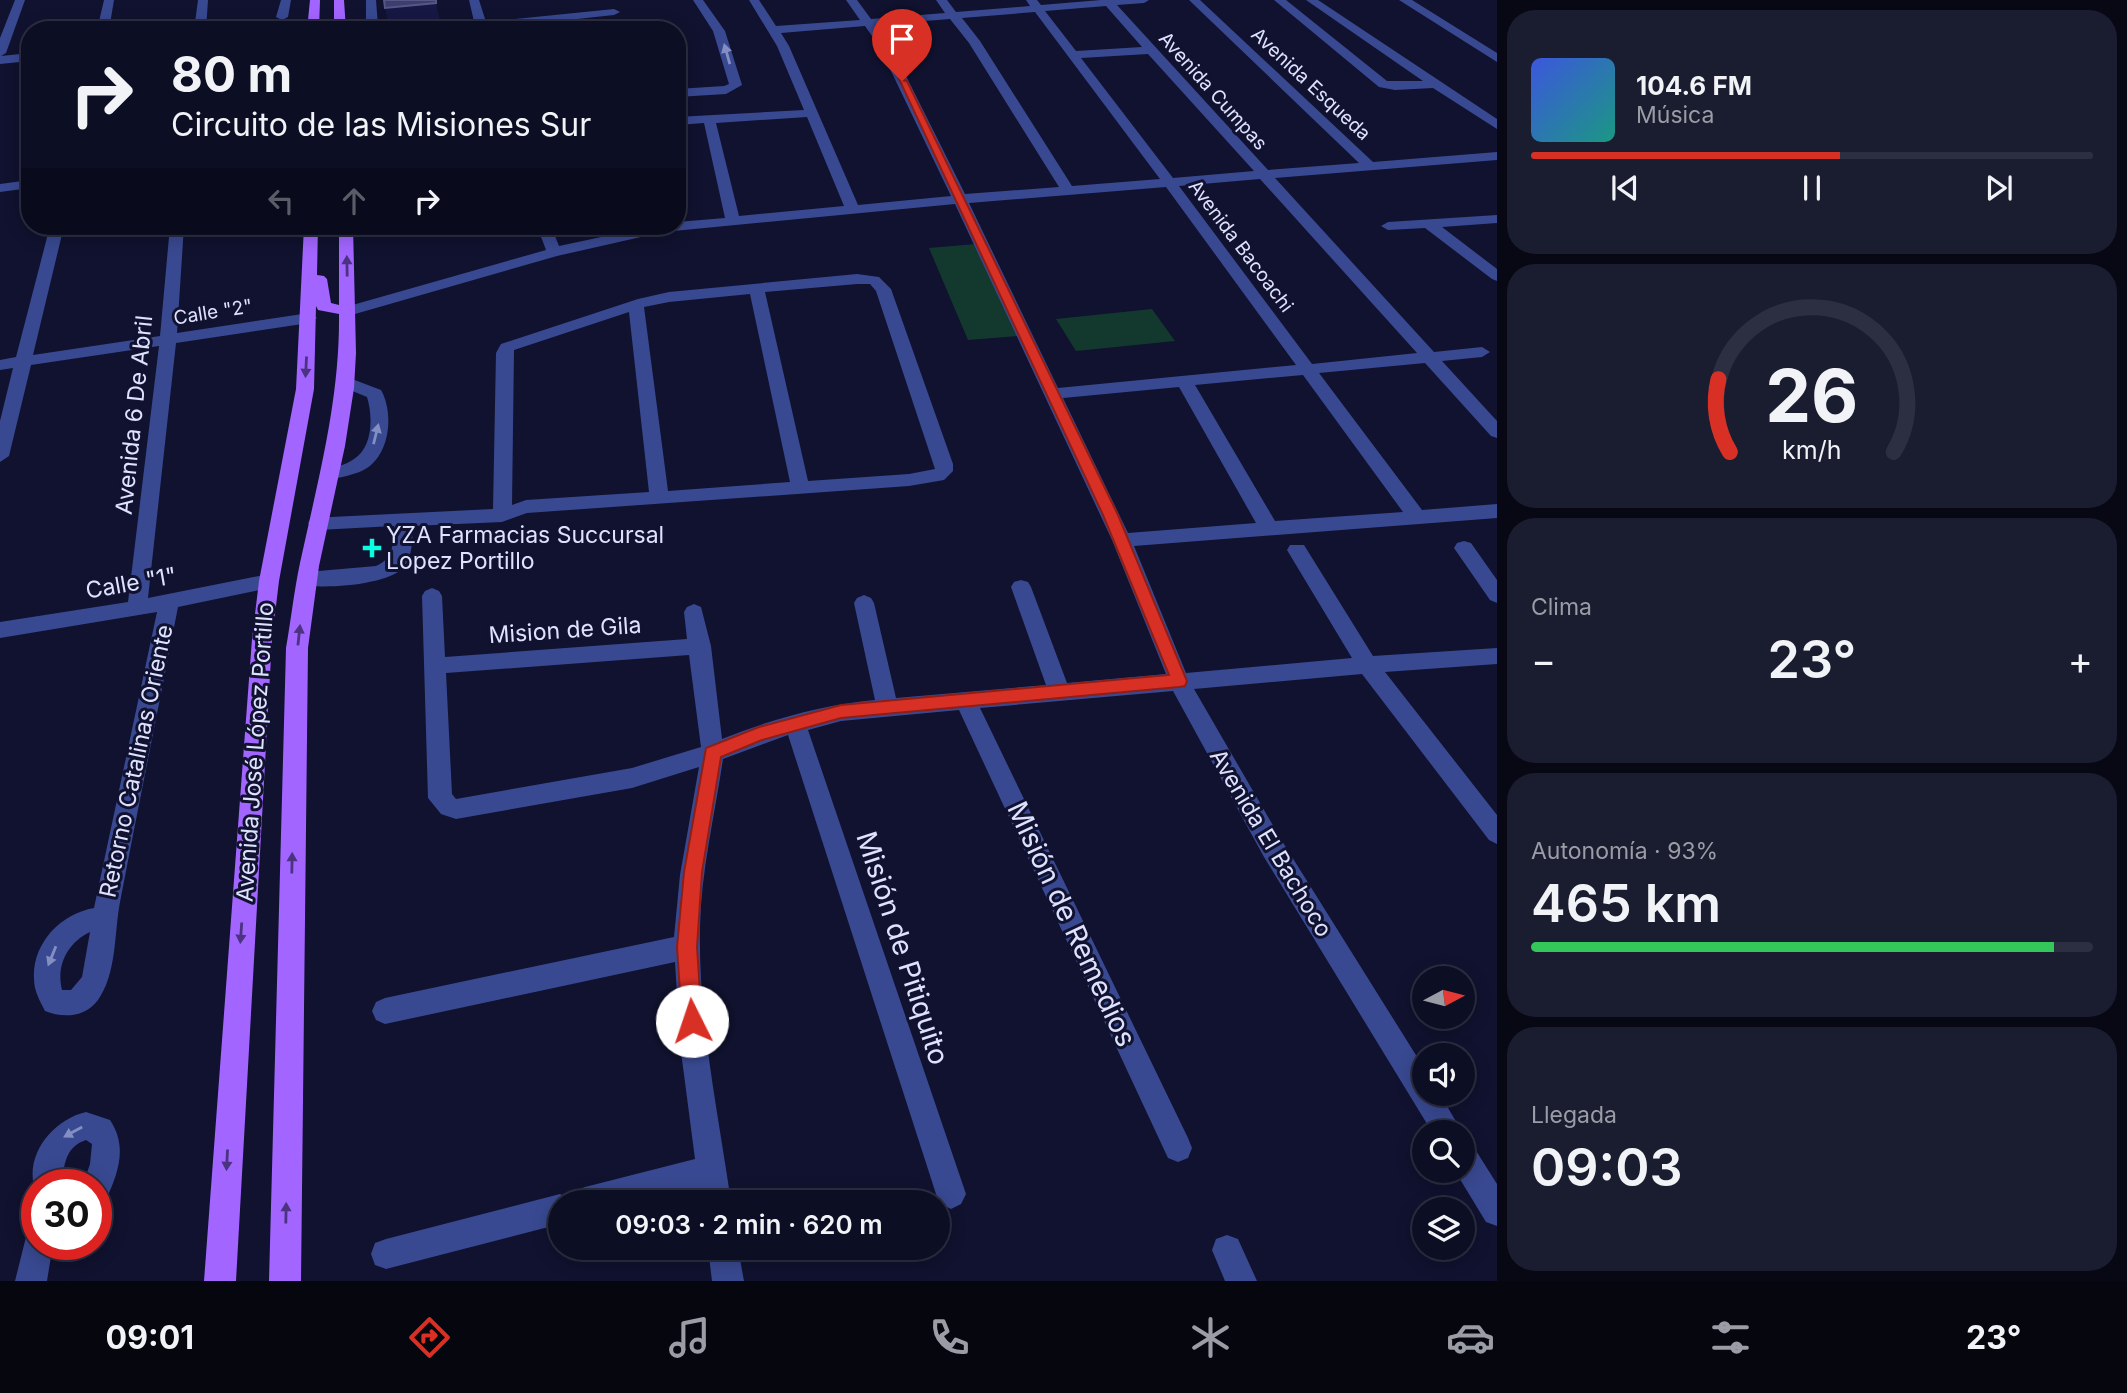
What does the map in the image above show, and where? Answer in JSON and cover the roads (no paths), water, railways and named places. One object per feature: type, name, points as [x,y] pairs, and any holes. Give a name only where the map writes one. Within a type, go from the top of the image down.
[{"type":"main road","points":[[314,21],[315,0]]},
{"type":"main road","points":[[339,0],[340,21]]},
{"type":"main road","name":"Avenida José López Portillo","points":[[220,1281],[252,778],[269,581],[304,400],[311,235]]},
{"type":"main road","points":[[312,235],[319,261],[321,303],[329,309],[348,310]]},
{"type":"main road","name":"Avenida José López Portillo","points":[[285,1281],[297,648],[307,579],[343,400],[348,354],[346,235]]},
{"type":"main road","points":[[309,318],[326,323],[340,334],[344,381]]},
{"type":"street","points":[[0,53],[20,0]]},
{"type":"street","points":[[105,21],[109,0]]},
{"type":"street","points":[[201,21],[203,0]]},
{"type":"street","points":[[282,18],[286,0]]},
{"type":"street","points":[[371,0],[372,21]]},
{"type":"street","points":[[474,0],[480,21]]},
{"type":"street","points":[[560,21],[616,16],[608,0]]},
{"type":"street","points":[[686,92],[726,90],[736,85],[719,30],[698,0]]},
{"type":"street","points":[[754,0],[775,30],[853,211]]},
{"type":"street","name":"Avenida El Bachoco","points":[[851,0],[885,46],[960,199],[1122,540],[1179,681],[1232,782],[1441,1120]]},
{"type":"street","points":[[940,0],[954,14],[983,55],[1068,190]]},
{"type":"street","points":[[775,30],[1035,4],[1144,0]]},
{"type":"street","name":"Avenida Esqueda","points":[[1194,0],[1371,167]]},
{"type":"street","points":[[1279,0],[1383,85],[1435,84]]},
{"type":"street","points":[[1311,0],[1497,125]]},
{"type":"street","points":[[1404,0],[1497,58]]},
{"type":"street","name":"Avenida Cumpas","points":[[1108,2],[1497,432]]},
{"type":"street","name":"Avenida Bacoachi","points":[[1035,4],[1417,517]]},
{"type":"street","points":[[1074,55],[1150,50]]},
{"type":"street","points":[[0,60],[21,58]]},
{"type":"street","points":[[686,120],[812,113]]},
{"type":"street","points":[[709,119],[733,222]]},
{"type":"street","points":[[686,226],[960,199],[1497,156]]},
{"type":"street","points":[[0,188],[21,185]]},
{"type":"street","points":[[1388,226],[1497,219]]},
{"type":"street","points":[[1429,223],[1497,276]]},
{"type":"street","points":[[0,456],[55,235]]},
{"type":"street","name":"Avenida 6 De Abril","points":[[137,608],[168,340],[176,235]]},
{"type":"street","points":[[547,235],[554,252]]},
{"type":"street","points":[[348,310],[606,235]]},
{"type":"street","points":[[320,516],[526,507],[927,478],[944,471],[944,464],[879,283],[857,279],[756,288],[669,297],[507,347],[504,353],[503,508]]},
{"type":"street","points":[[756,288],[800,486]]},
{"type":"street","points":[[636,305],[659,497]]},
{"type":"street","name":"Calle \"2\"","points":[[0,365],[309,318]]},
{"type":"street","points":[[1054,394],[1310,371],[1482,352]]},
{"type":"street","points":[[329,474],[362,463],[372,450],[379,425],[375,394],[344,381]]},
{"type":"street","points":[[1185,383],[1269,528]]},
{"type":"street","points":[[320,516],[404,519],[503,508]]},
{"type":"street","points":[[1122,540],[1497,511]]},
{"type":"street","points":[[307,579],[369,574],[394,565],[400,556],[404,519]]},
{"type":"street","points":[[1464,548],[1497,595]]},
{"type":"street","points":[[1297,550],[1367,664],[1497,833]]},
{"type":"street","name":"Calle \"1\"","points":[[0,630],[137,608],[269,581]]},
{"type":"street","points":[[1021,587],[1059,692]]},
{"type":"street","points":[[432,596],[440,798],[449,807],[466,808],[632,778],[713,753],[795,723],[841,712],[1367,664],[1497,656]]},
{"type":"street","name":"Retorno Catalinas Oriente","points":[[104,919],[169,602]]},
{"type":"street","points":[[864,603],[887,706]]},
{"type":"street","points":[[694,612],[713,753],[693,872],[687,947],[694,1045],[714,1190]]},
{"type":"street","name":"Mision de Gila","points":[[434,666],[700,646]]},
{"type":"street","name":"Misión de Remedios","points":[[965,699],[1178,1148]]},
{"type":"street","name":"Misión de Pitiquito","points":[[795,723],[951,1194]]},
{"type":"street","points":[[385,1011],[687,947]]},
{"type":"street","points":[[50,1169],[55,1147],[74,1129],[87,1125],[98,1128],[104,1136],[106,1146],[103,1169]]},
{"type":"street","points":[[632,1190],[711,1170]]},
{"type":"street","points":[[1475,1175],[1497,1211]]},
{"type":"street","points":[[386,1254],[548,1212]]},
{"type":"street","points":[[1227,1250],[1241,1281]]},
{"type":"street","points":[[31,1281],[34,1260]]},
{"type":"street","points":[[725,1260],[728,1281]]},
{"type":"place","name":"YZA Farmacias Succursal Lopez Portillo","points":[[372,548]]}]
